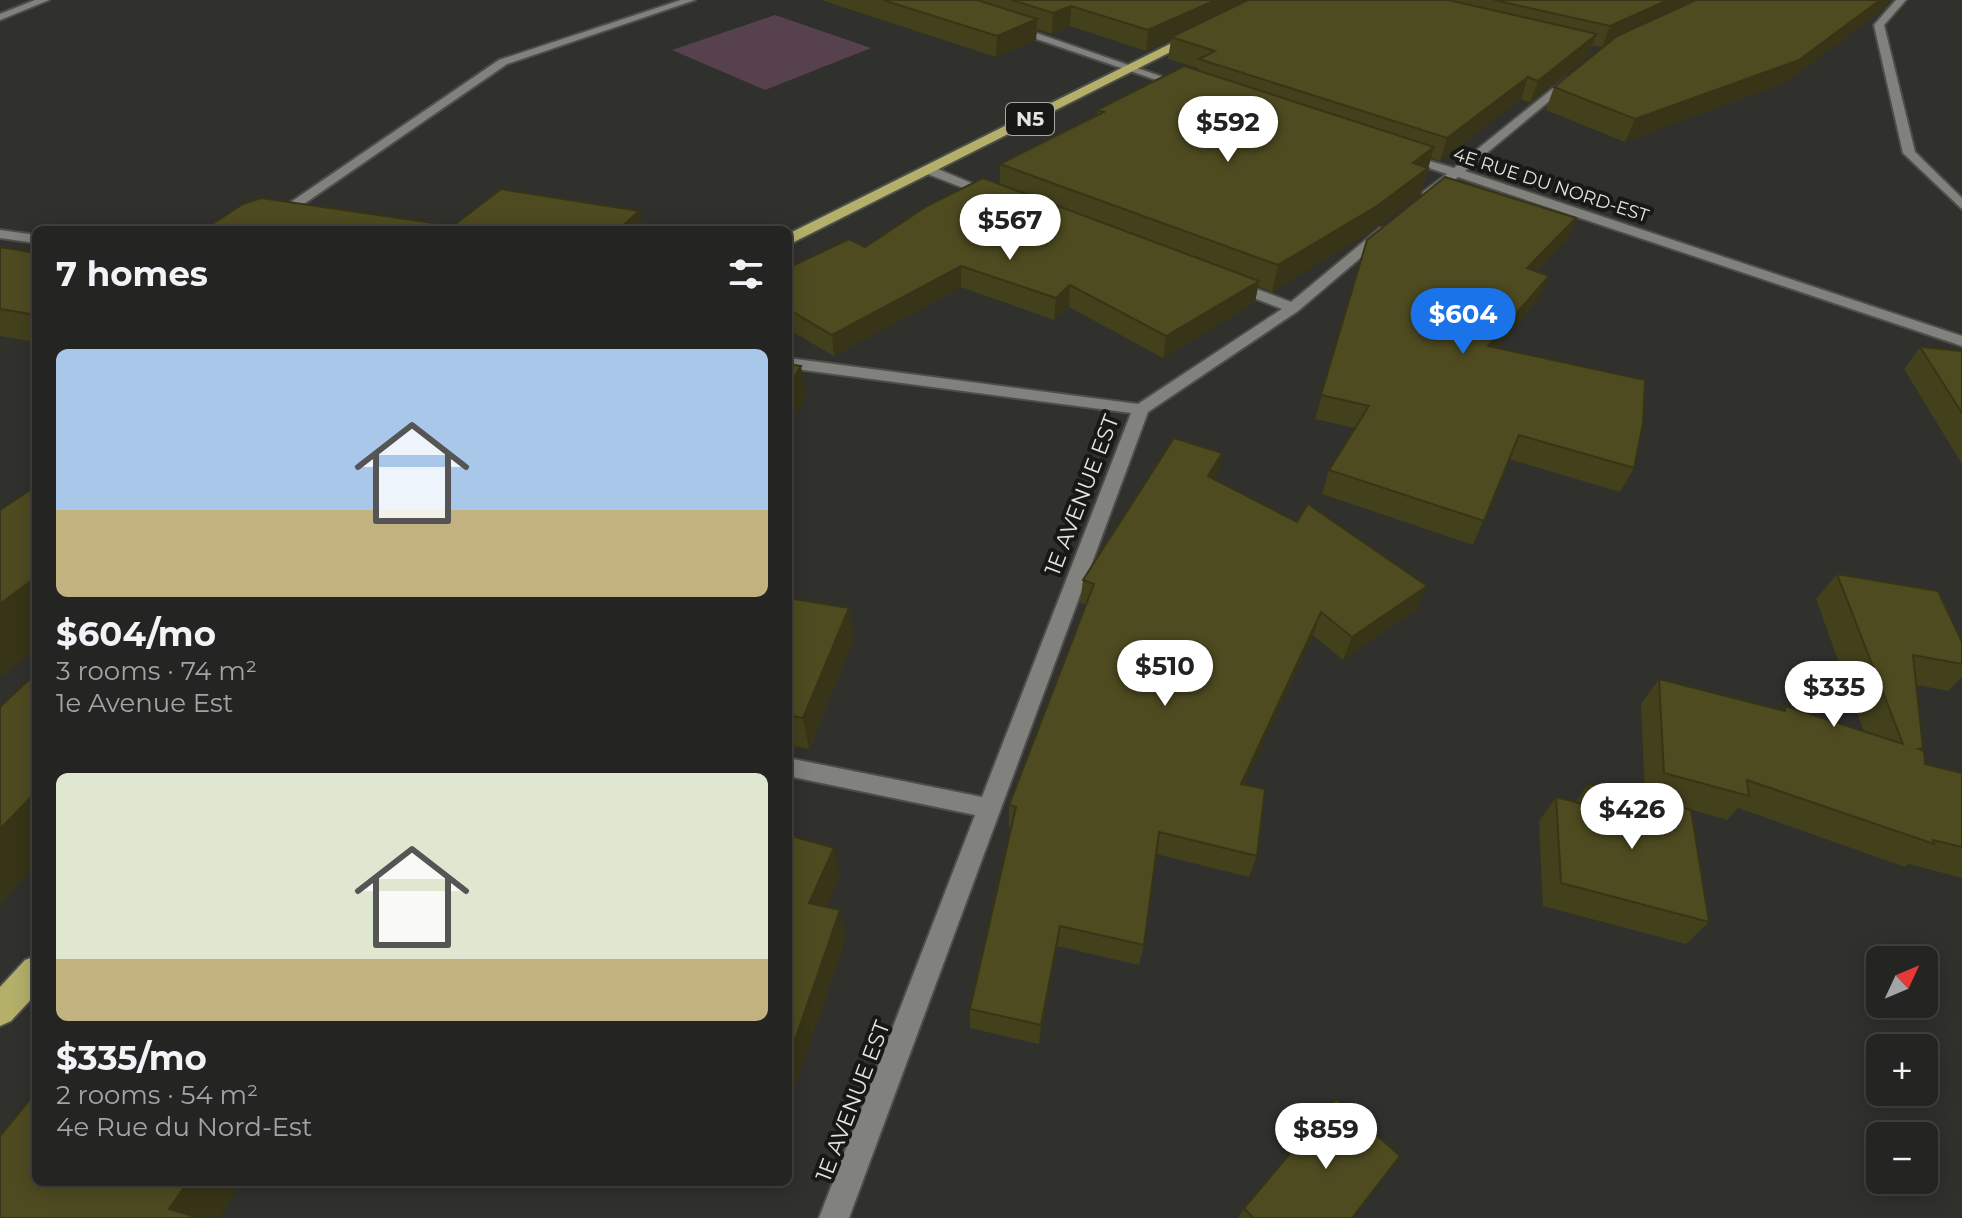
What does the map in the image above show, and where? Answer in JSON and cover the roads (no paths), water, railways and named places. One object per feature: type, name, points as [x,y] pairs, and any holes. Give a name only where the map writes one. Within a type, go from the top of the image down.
[{"type":"highway","name":"N5","points":[[792,238],[1207,31]]},
{"type":"highway","points":[[0,1010],[32,975]]},
{"type":"street","points":[[0,17],[44,0]]},
{"type":"street","points":[[263,226],[503,62],[690,0]]},
{"type":"street","points":[[1901,0],[1879,25],[1909,153],[1962,205]]},
{"type":"street","points":[[1001,24],[1202,92]]},
{"type":"street","name":"1E AVENUE EST","points":[[834,1218],[1141,409],[1293,308],[1591,63]]},
{"type":"street","name":"4E RUE DU NORD-EST","points":[[1397,153],[1962,341]]},
{"type":"street","points":[[929,170],[1002,198]]},
{"type":"street","points":[[0,234],[32,238]]},
{"type":"street","points":[[1220,281],[1293,308]]},
{"type":"street","points":[[792,364],[1141,409]]},
{"type":"street","points":[[792,768],[989,808]]}]
